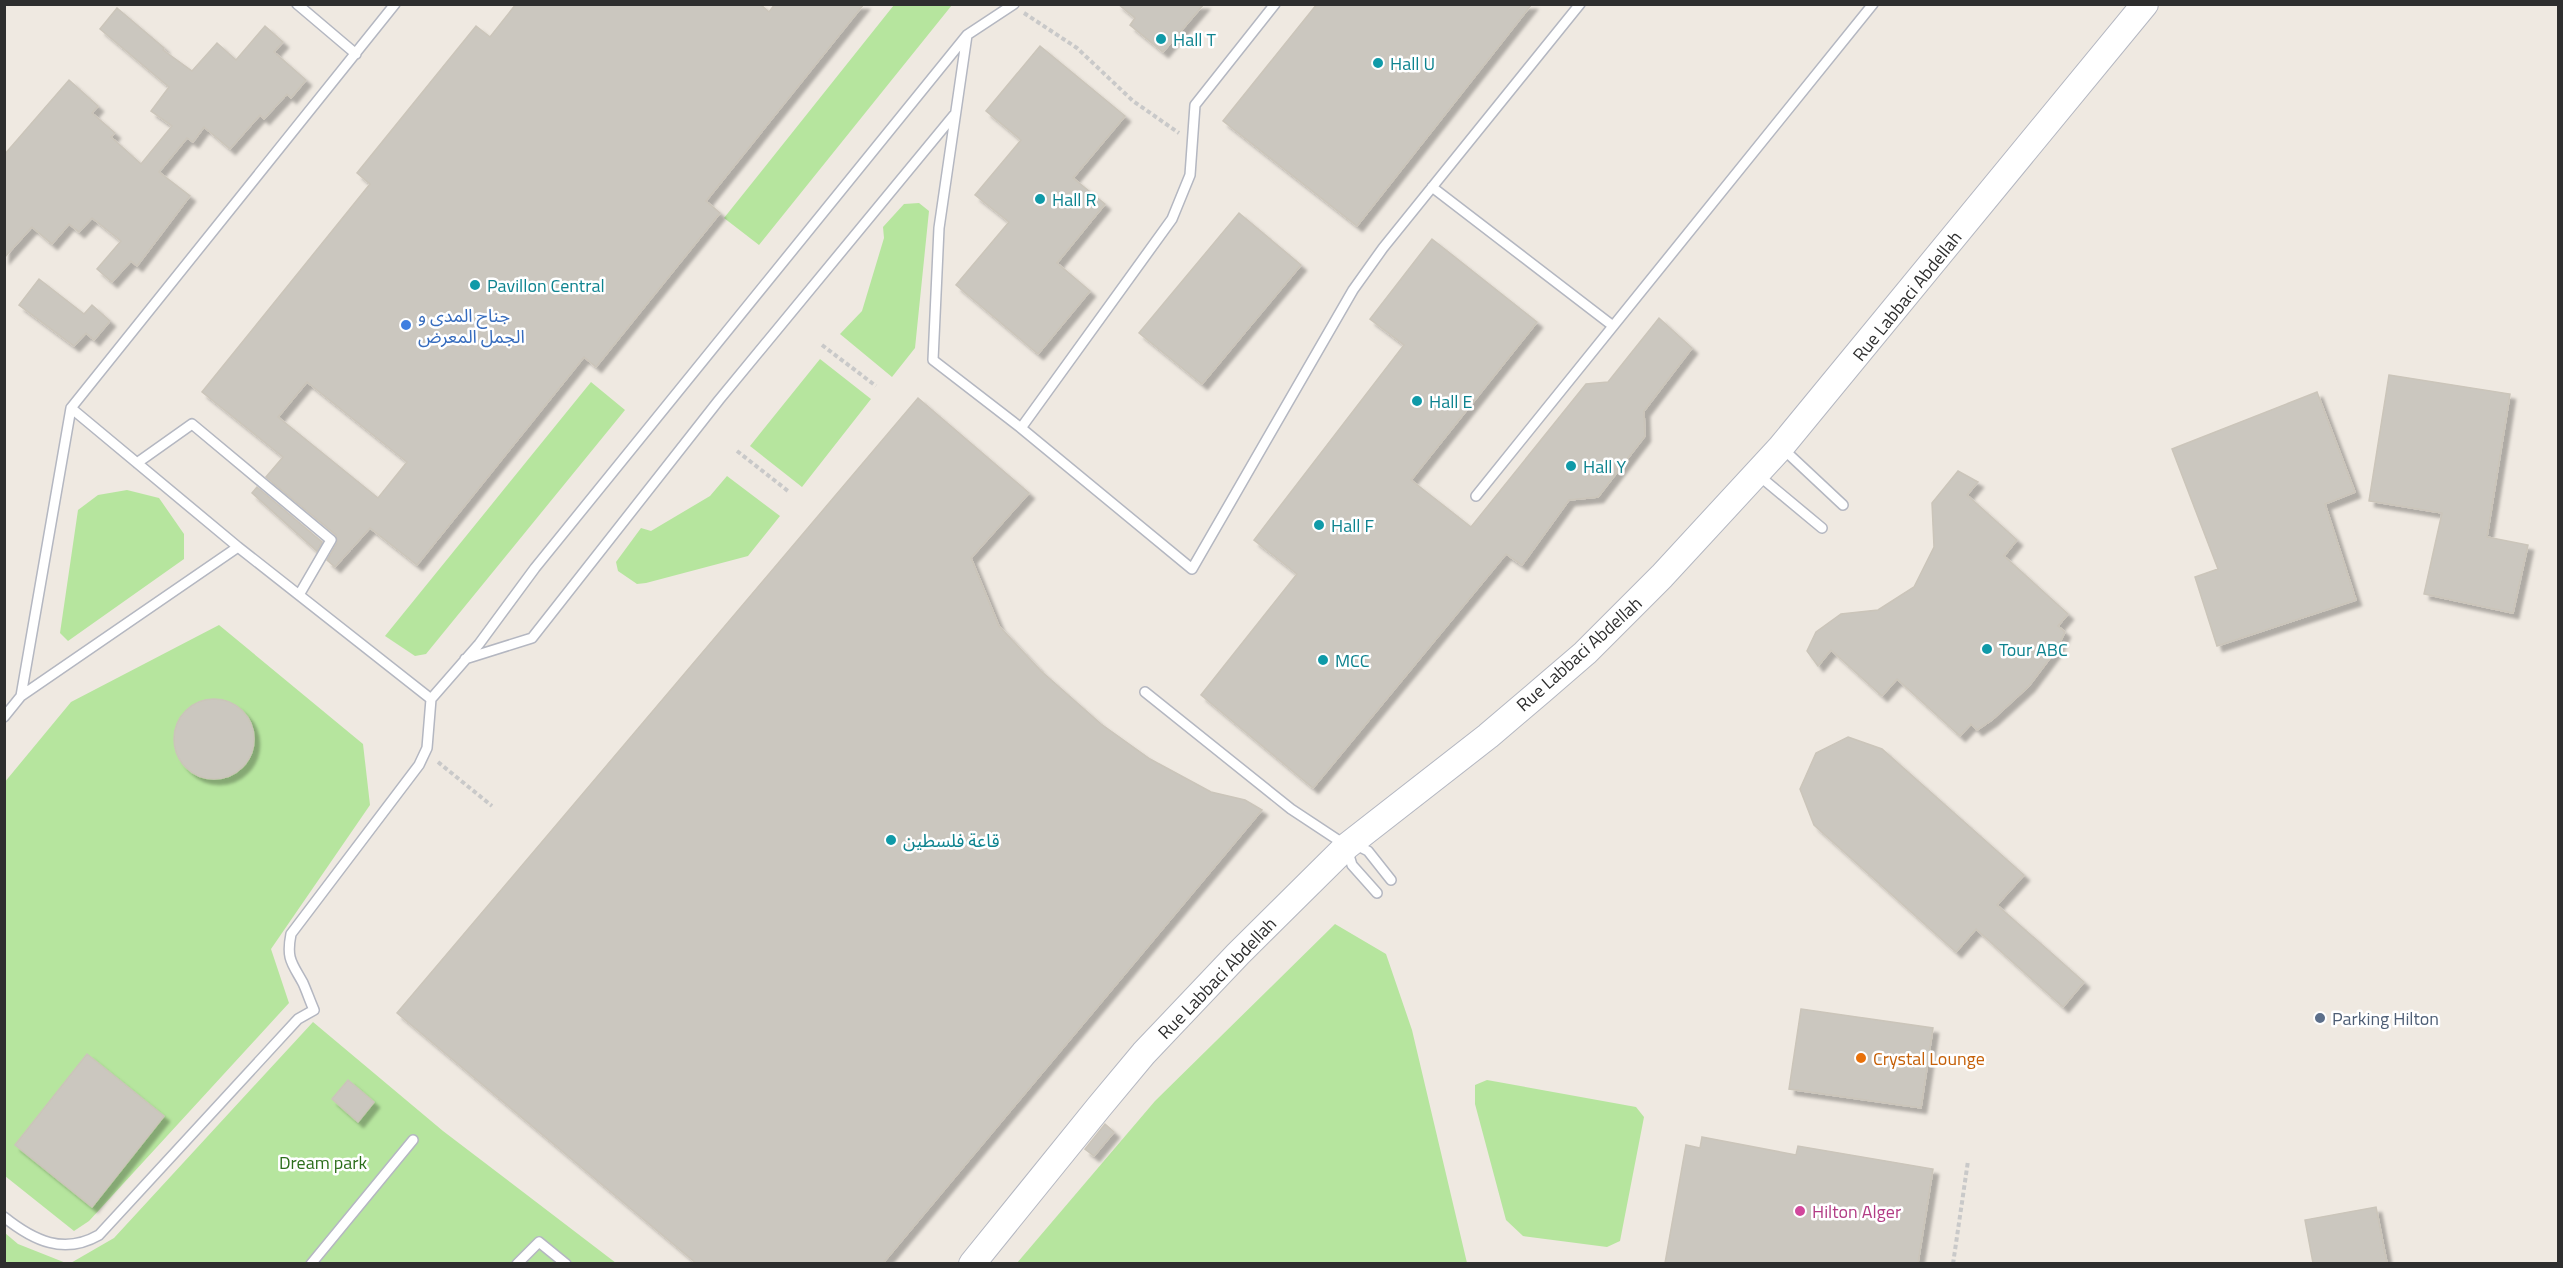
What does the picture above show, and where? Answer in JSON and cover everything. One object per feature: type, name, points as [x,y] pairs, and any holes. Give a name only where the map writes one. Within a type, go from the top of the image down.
[{"type":"street","name":"Rue Labbaci Abdellah","points":[[1786,451],[2145,4]]},
{"type":"street","name":"Rue Labbaci Abdellah","points":[[972,1263],[1053,1160],[1144,1053],[1238,954],[1593,660],[1672,583],[1786,451],[2160,4]]},
{"type":"street","name":"Rue Labbaci Abdellah","points":[[987,1263],[1104,1114],[1152,1060],[1247,961],[1356,854]]},
{"type":"lane","points":[[297,4],[356,54]]},
{"type":"lane","points":[[21,696],[71,408],[395,4]]},
{"type":"lane","points":[[1021,428],[1172,219],[1190,175],[1195,105],[1275,4]]},
{"type":"lane","points":[[967,35],[939,228],[933,360],[1021,428],[1192,569],[1353,290],[1383,248],[1580,4]]},
{"type":"lane","points":[[1476,496],[1873,4]]},
{"type":"lane","points":[[4,1217],[35,1236],[56,1245],[71,1246],[86,1242],[99,1234],[298,1019],[314,1010],[302,982],[292,968],[287,951],[291,934],[419,765],[427,748],[431,699],[967,35],[1013,5]]},
{"type":"lane","points":[[465,659],[532,638],[719,400],[956,113]]},
{"type":"lane","points":[[1432,187],[1613,326]]},
{"type":"lane","points":[[71,408],[238,548],[431,699]]},
{"type":"lane","points":[[136,463],[192,424],[332,540],[299,595]]},
{"type":"lane","points":[[1786,451],[1843,505]]},
{"type":"lane","points":[[1762,478],[1822,528]]},
{"type":"lane","points":[[4,717],[21,696],[238,548]]},
{"type":"lane","points":[[1145,692],[1291,809],[1391,880]]},
{"type":"lane","points":[[1356,854],[1377,893]]},
{"type":"lane","points":[[311,1263],[413,1140]]},
{"type":"lane","points":[[517,1263],[539,1242],[566,1263]]},
{"type":"path","points":[[1013,5],[1077,48],[1133,101],[1192,143]]},
{"type":"path","points":[[822,345],[876,386]]},
{"type":"path","points":[[737,451],[788,491]]},
{"type":"path","points":[[438,762],[492,806]]},
{"type":"path","points":[[1953,1263],[1968,1161]]},
{"type":"green space","points":[[894,5],[952,5],[759,245],[724,218]]},
{"type":"green space","points":[[919,203],[929,211],[915,348],[892,377],[840,334],[862,311],[884,238],[883,227],[904,204]]},
{"type":"green space","points":[[820,359],[871,399],[802,487],[750,446]]},
{"type":"green space","points":[[591,382],[625,410],[426,654],[415,656],[385,636]]},
{"type":"green space","points":[[727,476],[780,516],[748,556],[646,583],[637,584],[618,571],[616,562],[641,528],[651,531],[710,496]]},
{"type":"green space","points":[[127,490],[159,498],[184,534],[184,559],[68,641],[60,633],[78,510],[98,495]]},
{"type":"green space","points":[[219,625],[363,744],[370,805],[271,949],[289,1003],[89,1221],[74,1231],[5,1176],[4,783],[71,702]]},
{"type":"green space","points":[[1335,924],[1386,954],[1412,1030],[1467,1263],[1017,1263],[1155,1101]]},
{"type":"green space","name":"Dream park","points":[[313,1022],[443,1131],[616,1263],[69,1264],[114,1238]]},
{"type":"green space","points":[[1487,1080],[1636,1107],[1644,1117],[1620,1241],[1607,1247],[1523,1236],[1506,1220],[1475,1104],[1475,1085]]},
{"type":"green space","points":[[5,1233],[18,1244],[66,1263],[5,1263]]},
{"type":"building","name":"Pavillon Central","points":[[516,4],[760,4],[769,12],[775,4],[864,4],[706,201],[720,213],[596,367],[584,357],[417,565],[370,528],[335,567],[327,560],[337,543],[336,535],[266,477],[283,457],[202,392],[370,184],[357,173],[476,26],[490,37]],"holes":[[[307,382],[407,462],[378,498],[278,417]]]},
{"type":"building","name":"Hall T","points":[[1118,4],[1204,4],[1163,52],[1130,25],[1135,18]]},
{"type":"building","name":"Hall U","points":[[1317,4],[1532,4],[1357,226],[1223,121]]},
{"type":"building","points":[[117,8],[164,48],[163,50],[192,71],[217,43],[236,60],[265,26],[283,42],[274,52],[306,80],[291,98],[287,94],[264,119],[260,115],[230,149],[204,127],[193,142],[187,138],[159,172],[190,196],[137,266],[131,261],[112,282],[97,269],[121,241],[92,218],[79,232],[69,224],[52,244],[32,227],[4,258],[4,155],[69,80],[98,106],[92,113],[115,133],[111,137],[141,164],[172,126],[151,111],[169,87],[100,29]]},
{"type":"building","name":"Hall R","points":[[1040,46],[1125,116],[1073,178],[1105,204],[1057,263],[1090,291],[1038,354],[956,285],[1009,222],[975,195],[1021,140],[986,111]]},
{"type":"building","points":[[1239,213],[1301,265],[1202,384],[1139,333]]},
{"type":"building","points":[[1432,239],[1537,322],[1411,480],[1471,527],[1586,384],[1608,382],[1659,318],[1692,348],[1644,411],[1645,436],[1598,497],[1569,500],[1522,565],[1506,554],[1313,788],[1201,695],[1297,574],[1254,540],[1404,345],[1370,319]]},
{"type":"building","points":[[39,279],[84,314],[92,305],[110,321],[94,340],[86,333],[74,346],[19,305]]},
{"type":"building","points":[[2389,375],[2510,394],[2487,537],[2528,545],[2513,613],[2424,594],[2442,513],[2369,501]]},
{"type":"building","points":[[2317,392],[2355,492],[2325,504],[2356,600],[2217,646],[2195,577],[2218,569],[2172,449]]},
{"type":"building","name":"قاعة فلسطين","points":[[918,398],[1029,493],[971,558],[999,626],[1041,671],[1101,724],[1150,759],[1211,792],[1245,800],[1262,810],[883,1263],[696,1263],[397,1013]]},
{"type":"building","points":[[1958,471],[1978,482],[1967,495],[2017,540],[2004,556],[2068,614],[2058,626],[2065,632],[2056,650],[2029,686],[1992,720],[1977,730],[1971,724],[1960,736],[1897,679],[1882,696],[1831,650],[1818,666],[1807,651],[1816,632],[1841,614],[1878,610],[1914,587],[1934,547],[1932,503]]},
{"type":"building","points":[[257,487],[322,542],[317,551],[252,493]]},
{"type":"building","points":[[206,699],[222,699],[243,710],[254,731],[254,747],[243,768],[222,779],[206,779],[192,773],[180,761],[174,747],[174,731],[180,717],[192,705]]},
{"type":"building","points":[[1848,737],[1882,749],[2024,875],[1997,905],[2084,982],[2063,1007],[1976,929],[1956,952],[1814,825],[1800,789],[1816,753]]},
{"type":"building","name":"Crystal Lounge","points":[[1801,1009],[1933,1028],[1921,1108],[1789,1089]]},
{"type":"building","points":[[87,1054],[164,1116],[92,1207],[15,1145]]},
{"type":"building","points":[[348,1080],[374,1102],[358,1122],[332,1099]]},
{"type":"building","points":[[1105,1124],[1114,1132],[1094,1156],[1085,1149]]},
{"type":"building","name":"Hilton Alger","points":[[1702,1137],[1796,1155],[1798,1146],[1933,1169],[1918,1263],[1665,1263],[1686,1145],[1700,1148]]},
{"type":"building","points":[[2376,1207],[2387,1263],[2313,1263],[2305,1220]]},
{"type":"place","name":"Hall T","points":[[1161,39]]},
{"type":"place","name":"Hall U","points":[[1378,63]]},
{"type":"place","name":"Hall R","points":[[1040,199]]},
{"type":"place","name":"Pavillon Central","points":[[475,285]]},
{"type":"place","name":"جناح المدى و الجمل المعرض","points":[[406,325]]},
{"type":"place","name":"Hall E","points":[[1417,401]]},
{"type":"place","name":"Hall Y","points":[[1571,466]]},
{"type":"place","name":"Hall F","points":[[1319,525]]},
{"type":"place","name":"Tour ABC","points":[[1987,649]]},
{"type":"place","name":"MCC","points":[[1323,660]]},
{"type":"place","name":"قاعة فلسطين","points":[[891,840]]},
{"type":"place","name":"Parking Hilton","points":[[2320,1018]]},
{"type":"place","name":"Crystal Lounge","points":[[1861,1058]]},
{"type":"place","name":"Hilton Alger","points":[[1800,1211]]}]
